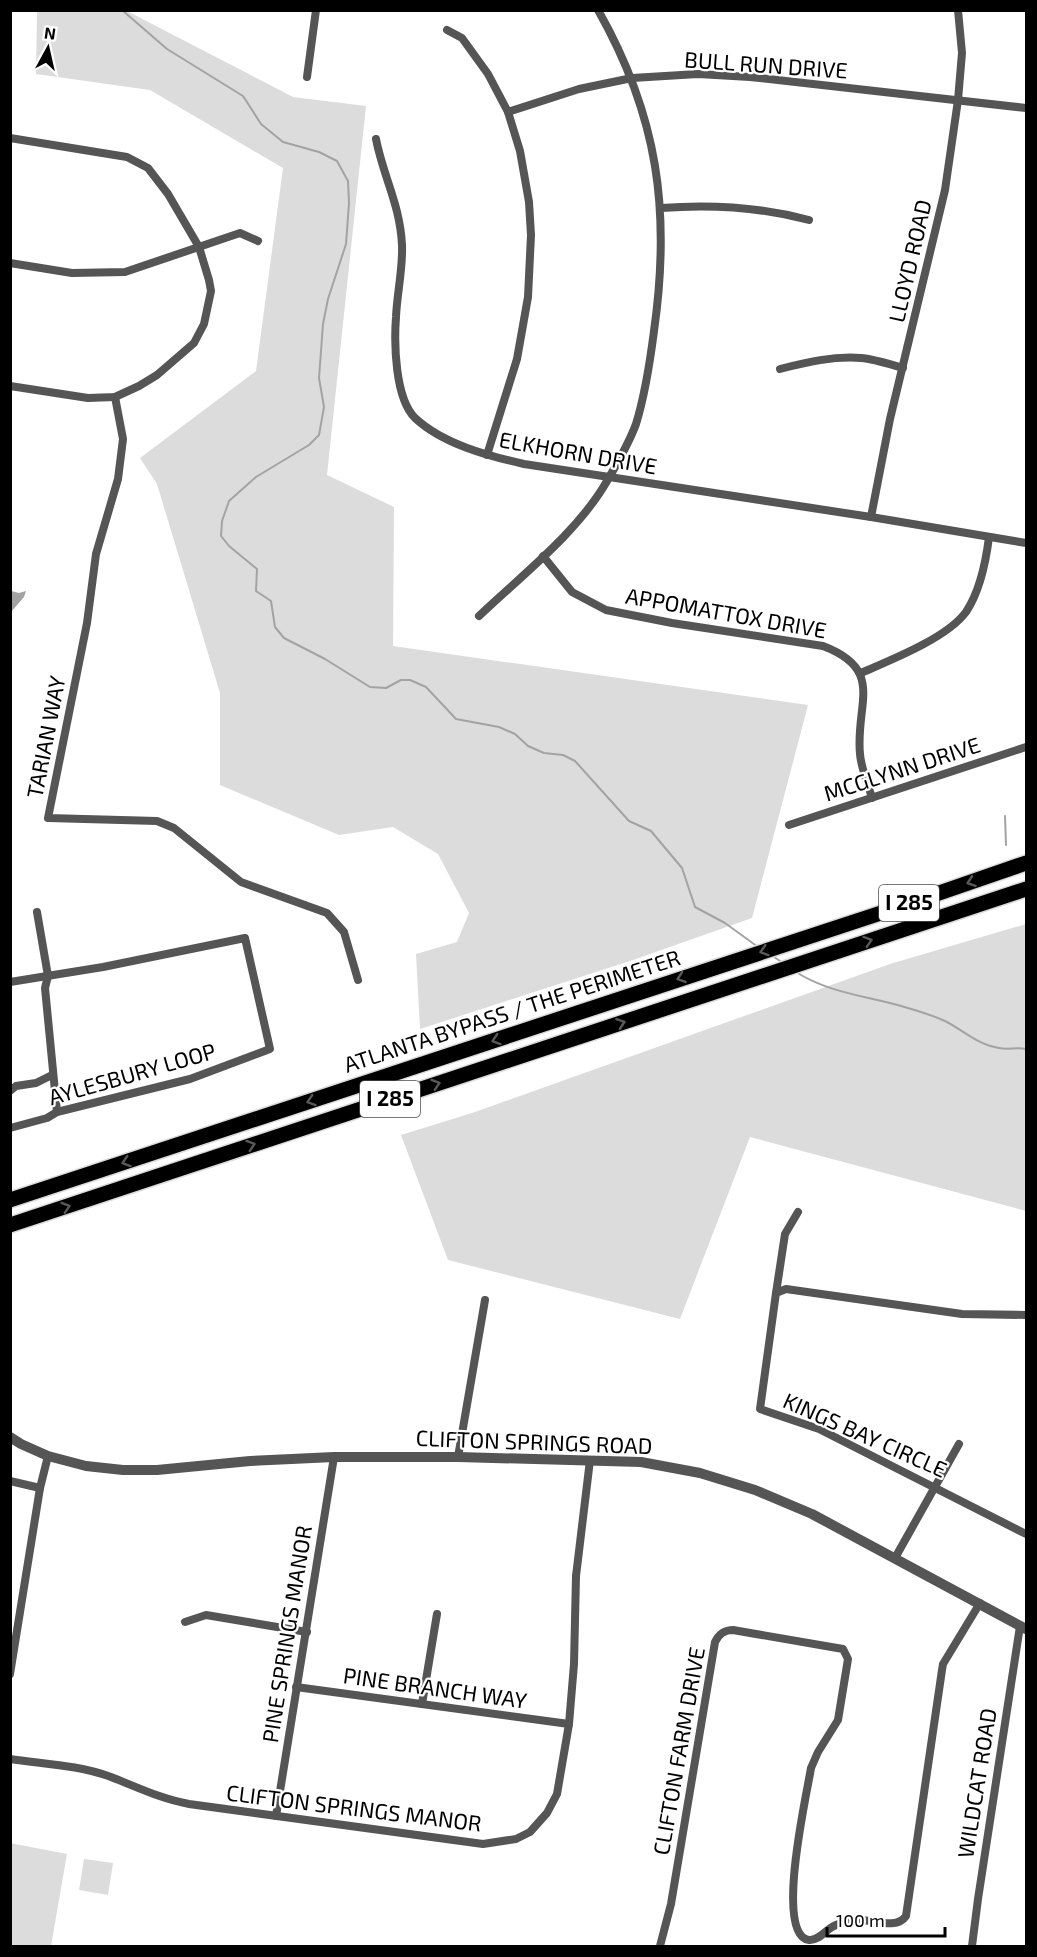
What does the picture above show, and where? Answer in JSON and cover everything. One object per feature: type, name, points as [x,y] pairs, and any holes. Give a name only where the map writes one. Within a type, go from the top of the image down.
[{"type":"highway","name":"ATLANTA BYPASS / THE PERIMETER","points":[[10,1200],[791,943],[1026,862]]},
{"type":"highway","name":"ATLANTA BYPASS / THE PERIMETER","points":[[10,1225],[1026,889]]},
{"type":"street","points":[[307,77],[316,10]]},
{"type":"street","points":[[479,616],[567,534],[592,504],[609,478],[635,425],[645,387],[658,303],[662,255],[661,208],[649,135],[632,78],[619,47],[598,10]]},
{"type":"street","name":"LLOYD ROAD","points":[[871,517],[876,482],[943,201],[958,100],[962,53],[958,10]]},
{"type":"street","points":[[447,30],[462,38],[488,74],[508,112],[520,151],[529,202],[531,235],[528,297],[517,358],[487,455]]},
{"type":"street","name":"BULL RUN DRIVE","points":[[508,112],[579,89],[632,78],[698,74],[750,77],[1026,108]]},
{"type":"street","points":[[10,138],[127,157],[148,168],[168,194],[199,247],[211,291],[204,324],[195,344],[157,375],[139,386],[115,397],[88,398],[10,386]]},
{"type":"street","name":"ELKHORN DRIVE","points":[[376,139],[401,227],[401,274],[394,347],[397,373],[404,398],[414,417],[443,436],[487,455],[524,464],[1026,543]]},
{"type":"street","points":[[661,208],[688,206],[756,208],[809,220]]},
{"type":"street","points":[[10,263],[72,273],[125,272],[240,233],[258,242]]},
{"type":"street","points":[[780,369],[838,358],[862,358],[903,368]]},
{"type":"street","name":"TARIAN WAY","points":[[115,397],[123,439],[118,479],[96,554],[87,623],[48,818],[157,821],[174,828],[241,882],[327,913],[344,932],[358,980]]},
{"type":"street","points":[[872,798],[860,756],[863,685],[861,673],[935,637],[958,621],[972,601],[986,558],[989,537]]},
{"type":"street","name":"APPOMATTOX DRIVE","points":[[543,556],[572,592],[606,610],[672,623],[823,646],[840,652],[861,673]]},
{"type":"street","name":"MCGLYNN DRIVE","points":[[789,825],[1026,747]]},
{"type":"street","points":[[37,912],[48,976],[45,988],[57,1112]]},
{"type":"street","name":"AYLESBURY LOOP","points":[[10,982],[103,967],[244,938],[270,1049],[190,1079],[57,1112],[47,1118],[10,1128]]},
{"type":"street","points":[[10,1091],[16,1086],[36,1083],[52,1075]]},
{"type":"street","name":"KINGS BAY CIRCLE","points":[[798,1212],[785,1234],[760,1409],[819,1430],[935,1486],[1026,1534]]},
{"type":"street","points":[[776,1293],[786,1289],[962,1314],[1026,1315]]},
{"type":"street","points":[[458,1457],[484,1300]]},
{"type":"street","name":"CLIFTON SPRINGS ROAD","points":[[10,1437],[48,1456],[86,1466],[123,1470],[334,1457],[458,1457],[641,1462],[700,1473],[755,1490],[812,1514],[1023,1627]]},
{"type":"street","points":[[895,1558],[959,1444]]},
{"type":"street","points":[[10,1674],[40,1488],[48,1456]]},
{"type":"street","name":"PINE SPRINGS MANOR","points":[[276,1816],[334,1457]]},
{"type":"street","name":"CLIFTON SPRINGS MANOR","points":[[10,1759],[83,1769],[175,1802],[483,1844],[516,1839],[538,1824],[552,1804],[561,1778],[569,1724],[574,1664],[576,1576],[590,1460]]},
{"type":"street","points":[[10,1481],[40,1488]]},
{"type":"street","name":"CLIFTON FARM DRIVE","points":[[660,1947],[671,1904],[718,1636],[722,1632],[732,1630],[843,1649],[847,1655],[838,1720],[811,1768],[792,1884],[794,1914],[799,1932],[801,1936],[810,1940],[834,1926],[847,1922],[870,1919],[895,1924],[906,1916],[943,1664],[980,1603]]},
{"type":"street","points":[[423,1704],[437,1614]]},
{"type":"street","points":[[185,1622],[206,1615],[306,1632]]},
{"type":"street","name":"WILDCAT ROAD","points":[[972,1947],[1023,1627]]},
{"type":"street","name":"PINE BRANCH WAY","points":[[297,1687],[569,1724]]},
{"type":"shaded area","points":[[37,11],[127,11],[293,97],[366,106],[327,475],[394,507],[393,646],[808,705],[752,918],[633,960],[420,1029],[416,954],[457,942],[469,913],[438,854],[393,827],[339,835],[220,785],[220,693],[157,484],[140,458],[256,371],[283,168],[150,90],[36,74]]},
{"type":"shaded area","points":[[11,591],[19,593],[26,591],[24,597],[11,612]]},
{"type":"shaded area","points":[[1026,924],[1026,1211],[750,1137],[680,1319],[448,1260],[401,1135],[472,1113],[890,964]]},
{"type":"shaded area","points":[[10,1843],[67,1854],[51,1946],[11,1946]]},
{"type":"shaded area","points":[[84,1859],[113,1863],[108,1895],[79,1890]]},
{"type":"waterway","points":[[122,10],[167,49],[243,96],[261,124],[283,142],[319,152],[337,161],[348,181],[346,244],[328,299],[323,324],[319,378],[324,407],[319,435],[309,445],[256,477],[229,501],[222,521],[221,536],[229,546],[257,569],[256,591],[271,601],[275,627],[284,638],[325,659],[370,687],[386,688],[401,680],[410,680],[426,687],[456,719],[499,727],[515,734],[528,746],[544,753],[563,755],[575,761],[629,821],[651,831],[682,868],[695,907],[725,923],[758,947]]},
{"type":"waterway","points":[[1005,816],[1006,845]]},
{"type":"waterway","points":[[771,955],[783,963]]},
{"type":"waterway","points":[[796,972],[833,989],[935,1017],[977,1041],[991,1046],[1002,1049],[1026,1049]]}]
